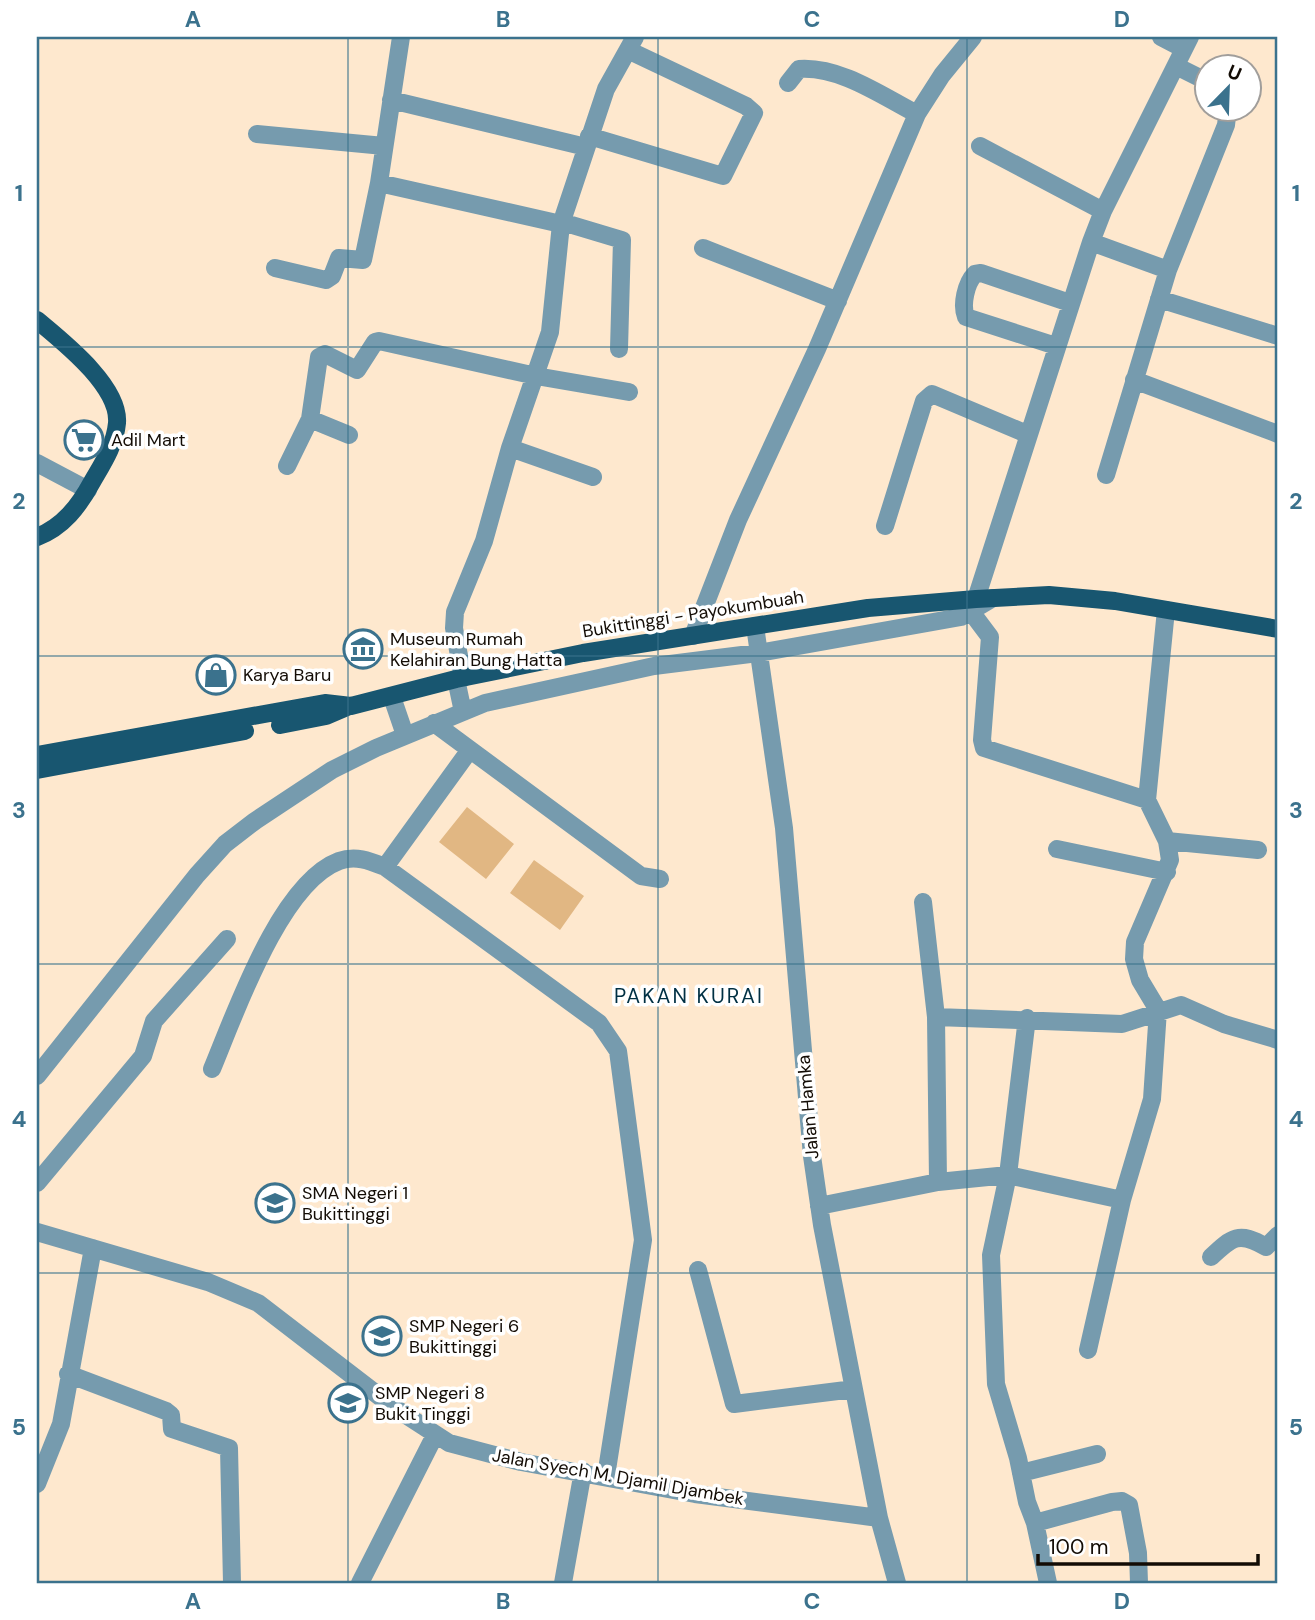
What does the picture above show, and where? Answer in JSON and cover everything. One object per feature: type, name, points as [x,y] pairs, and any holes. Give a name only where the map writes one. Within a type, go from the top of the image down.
[{"type":"main road","points":[[37,320],[85,362],[112,401],[117,420],[111,449],[88,490],[72,513],[50,532],[37,537]]},
{"type":"main road","name":"Bukittinggi - Payokumbuah","points":[[37,755],[326,703],[351,706],[459,678],[583,653],[868,608],[981,603],[1049,595],[1115,601],[1278,629]]},
{"type":"main road","points":[[37,770],[326,716],[351,706]]},
{"type":"street","points":[[275,268],[326,280],[332,275],[339,258],[363,260],[379,183],[401,37]]},
{"type":"street","points":[[1147,800],[984,748],[982,740],[990,637],[981,603],[1027,433],[1091,243],[1104,211],[1187,43],[1161,37]]},
{"type":"street","points":[[693,636],[743,509],[838,302],[917,114],[966,39]]},
{"type":"street","points":[[391,100],[587,142],[723,176],[754,113],[632,41],[606,89],[587,142],[561,223],[551,323],[536,376],[510,448],[484,541],[455,612],[454,628],[463,712]]},
{"type":"street","points":[[1175,66],[1192,74]]},
{"type":"street","points":[[788,83],[799,69],[809,68],[846,78],[917,114]]},
{"type":"street","points":[[1106,475],[1158,299],[1226,122]]},
{"type":"street","points":[[257,134],[384,146]]},
{"type":"street","points":[[980,146],[1104,211]]},
{"type":"street","points":[[379,183],[561,223],[622,240],[619,349]]},
{"type":"street","points":[[1091,243],[1168,270]]},
{"type":"street","points":[[704,248],[838,302]]},
{"type":"street","points":[[1056,346],[966,317],[964,305],[969,284],[975,274],[981,273],[1070,303]]},
{"type":"street","points":[[1158,299],[1278,336]]},
{"type":"street","points":[[287,466],[310,419],[318,357],[325,354],[357,370],[375,342],[379,341],[536,376],[629,392]]},
{"type":"street","points":[[1134,380],[1278,434]]},
{"type":"street","points":[[885,526],[924,401],[932,394],[1027,433]]},
{"type":"street","points":[[310,419],[349,435]]},
{"type":"street","points":[[510,448],[593,477]]},
{"type":"street","points":[[37,463],[88,490]]},
{"type":"street","points":[[37,1076],[197,875],[225,844],[332,769],[405,735],[485,703],[654,666],[758,653],[895,630],[981,603]]},
{"type":"street","points":[[1088,1350],[1122,1200],[1152,1099],[1158,1010],[1135,969],[1135,942],[1167,872],[1170,850],[1147,800],[1166,610]]},
{"type":"street","name":"Jalan Hamka","points":[[755,626],[784,828],[811,1156],[879,1518],[897,1583]]},
{"type":"street","points":[[392,697],[405,735]]},
{"type":"street","points":[[434,723],[640,876],[660,879]]},
{"type":"street","points":[[386,867],[469,751]]},
{"type":"street","points":[[1167,841],[1258,850]]},
{"type":"street","points":[[1057,849],[1167,872]]},
{"type":"street","points":[[212,1069],[263,946],[296,898],[318,875],[338,861],[361,858],[386,867],[599,1023],[618,1051],[643,1252],[606,1476]]},
{"type":"street","points":[[923,902],[936,1017],[938,1182]]},
{"type":"street","points":[[37,1183],[143,1056],[154,1021],[227,939]]},
{"type":"street","points":[[936,1017],[1027,1018],[1122,1024],[1158,1010],[1181,1005],[1224,1024],[1278,1040]]},
{"type":"street","points":[[1027,1018],[1008,1175],[991,1255],[996,1384],[1035,1523],[1048,1583]]},
{"type":"street","points":[[819,1206],[938,1182],[1008,1175],[1122,1200]]},
{"type":"street","name":"Jalan Syech M. Djamil Djambek","points":[[37,1232],[208,1282],[258,1303],[449,1443],[522,1462],[695,1493],[879,1518]]},
{"type":"street","points":[[1211,1257],[1237,1237],[1251,1238],[1266,1247],[1278,1235]]},
{"type":"street","points":[[37,1484],[61,1424],[93,1248]]},
{"type":"street","points":[[698,1270],[734,1404],[740,1406],[854,1389]]},
{"type":"street","points":[[68,1374],[166,1410],[171,1415],[172,1429],[229,1452],[232,1583]]},
{"type":"street","points":[[360,1583],[435,1435]]},
{"type":"street","points":[[1021,1473],[1097,1454]]},
{"type":"street","points":[[563,1583],[583,1471]]},
{"type":"street","points":[[1035,1523],[1112,1502],[1122,1501],[1129,1505],[1138,1553],[1139,1583]]},
{"type":"shaded area","points":[[467,807],[514,844],[486,879],[439,842]]},
{"type":"shaded area","points":[[534,860],[584,896],[560,930],[510,893]]},
{"type":"place","name":"Adil Mart","points":[[84,440]]},
{"type":"place","name":"Museum Rumah Kelahiran Bung Hatta","points":[[363,649]]},
{"type":"place","name":"Karya Baru","points":[[216,675]]},
{"type":"place","name":"SMA Negeri 1 Bukittinggi","points":[[275,1203]]},
{"type":"place","name":"SMP Negeri 6 Bukittinggi","points":[[382,1336]]},
{"type":"place","name":"SMP Negeri 8 Bukit Tinggi","points":[[348,1403]]},
{"type":"district","name":"PAKAN KURAI","points":[[689,996]]}]
